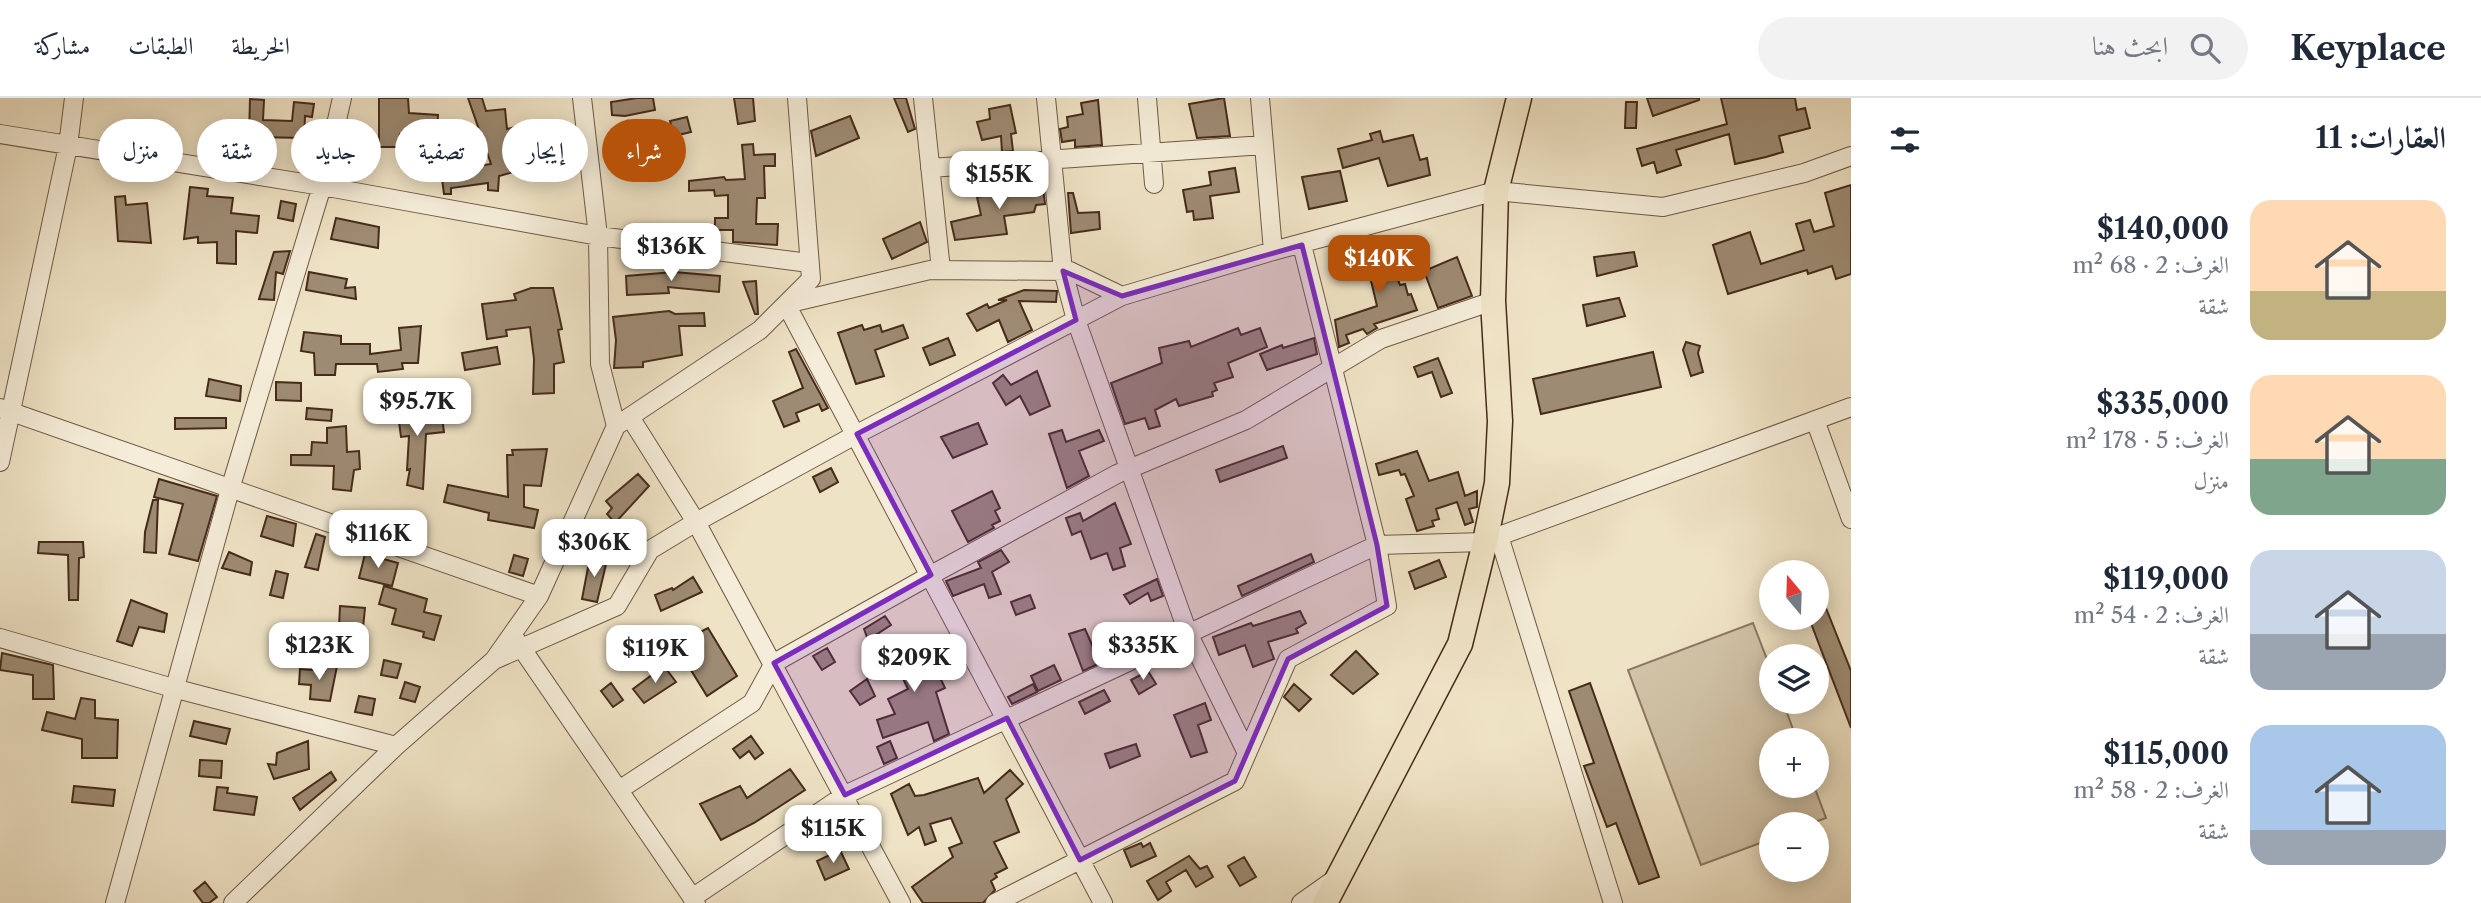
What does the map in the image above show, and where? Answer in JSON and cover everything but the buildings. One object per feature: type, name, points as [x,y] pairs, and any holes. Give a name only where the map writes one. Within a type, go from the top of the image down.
[{"type":"highway","points":[[1325,903],[1460,644],[1492,539],[1500,421],[1493,301],[1496,191],[1519,98]]},
{"type":"street","points":[[0,463],[5,409],[68,146],[74,98]]},
{"type":"street","points":[[115,903],[231,486],[322,186],[342,98]]},
{"type":"street","points":[[582,98],[598,236],[600,364],[623,422],[696,522],[901,903]]},
{"type":"street","points":[[517,641],[623,422],[760,330],[811,279],[797,98]]},
{"type":"street","points":[[923,98],[941,270]]},
{"type":"street","points":[[1046,98],[1063,271],[1076,320],[1188,633],[1247,753]]},
{"type":"street","points":[[1147,98],[1154,184]]},
{"type":"street","points":[[1260,98],[1273,251]]},
{"type":"street","points":[[0,134],[322,186],[598,236],[809,262]]},
{"type":"street","points":[[930,168],[1264,145]]},
{"type":"street","points":[[233,903],[396,746],[517,641],[617,606],[650,550],[857,434],[1122,296],[1273,251],[1496,191],[1663,207],[1804,173],[1851,156]]},
{"type":"street","points":[[995,903],[1235,781],[1287,659],[1387,606],[1377,545],[1302,245]]},
{"type":"street","points":[[786,304],[930,270],[1070,271],[1122,296]]},
{"type":"street","points":[[619,790],[752,703],[774,663],[931,575],[1129,469],[1246,420],[1381,339],[1493,301]]},
{"type":"street","points":[[786,304],[1103,903]]},
{"type":"street","points":[[517,641],[694,901],[845,796],[1377,545],[1492,539],[1851,407]]},
{"type":"street","points":[[5,409],[539,596]]},
{"type":"street","points":[[1815,420],[1851,519]]},
{"type":"street","points":[[1492,539],[1612,903]]},
{"type":"street","points":[[0,638],[173,688],[396,746]]},
{"type":"street","points":[[1301,903],[1338,877]]},
{"type":"highlighted area","points":[[1302,245],[1377,545],[1387,606],[1288,659],[1235,781],[1080,860],[1007,718],[845,795],[774,663],[931,575],[857,434],[1076,320],[1063,271],[1122,296]]},
{"type":"shaded area","points":[[1753,623],[1761,644],[1759,714],[1787,714],[1793,728],[1759,728],[1759,798],[1818,798],[1824,812],[1759,812],[1759,843],[1701,865],[1628,670]]}]
